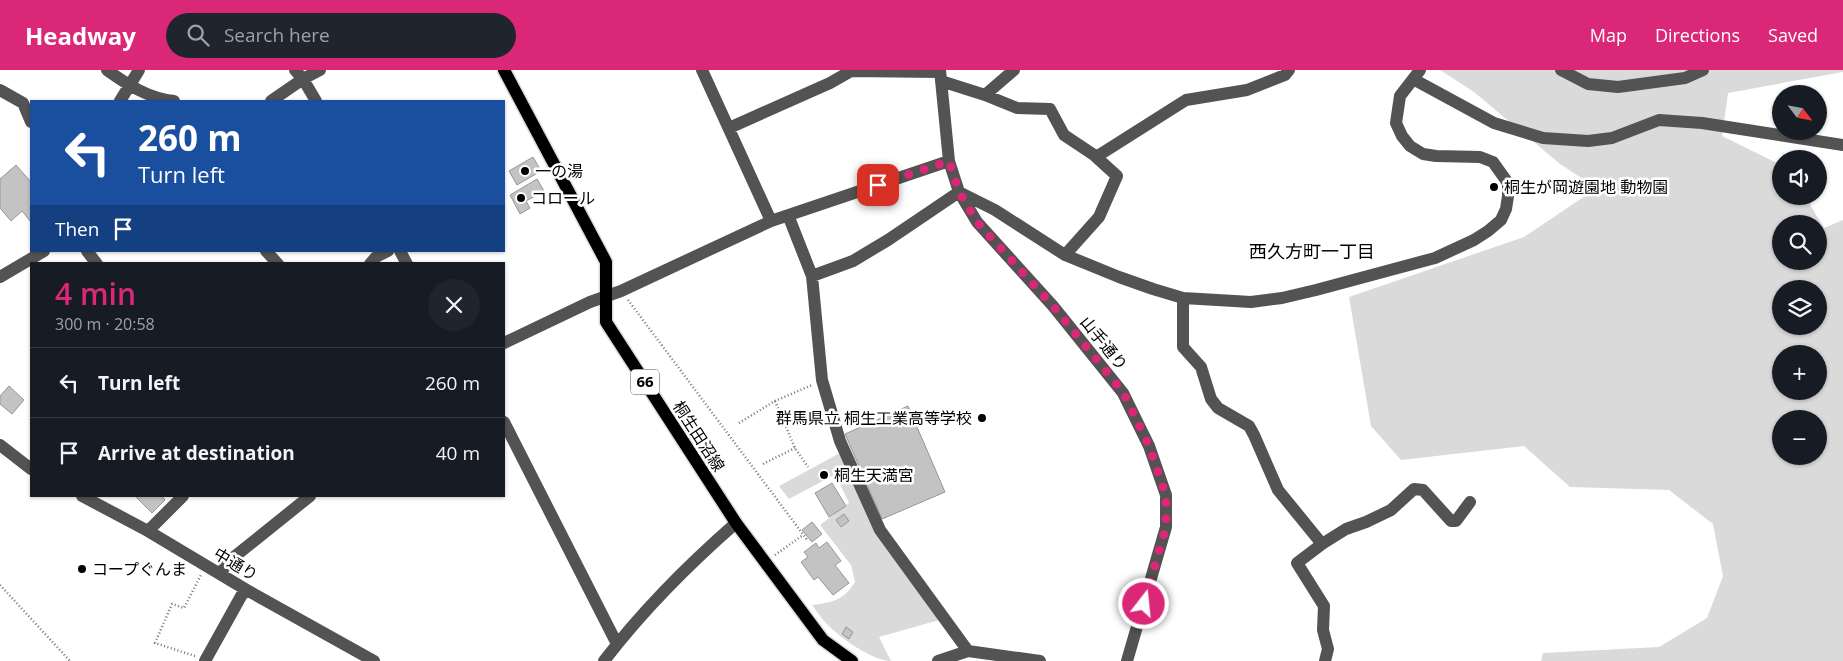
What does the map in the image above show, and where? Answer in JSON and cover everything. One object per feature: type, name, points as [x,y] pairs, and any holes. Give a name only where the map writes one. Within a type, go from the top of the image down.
[{"type":"main road","name":"桐生田沼線","points":[[504,70],[606,262],[606,322],[736,522],[765,562],[823,640],[852,661]]},
{"type":"street","points":[[107,70],[129,86],[163,100]]},
{"type":"street","points":[[121,100],[139,70]]},
{"type":"street","points":[[272,100],[299,75],[320,70]]},
{"type":"street","points":[[702,70],[771,221]]},
{"type":"street","points":[[986,95],[1014,70]]},
{"type":"street","points":[[1096,157],[1186,100],[1247,90],[1285,75],[1289,70]]},
{"type":"street","points":[[1561,70],[1588,84],[1618,87],[1685,78],[1703,70]]},
{"type":"street","points":[[729,128],[830,83],[851,71],[940,74],[1017,108],[1050,109],[1064,135],[1096,157],[1116,176],[1098,217],[1065,254]]},
{"type":"street","name":"山手通り","points":[[940,74],[949,161],[959,192],[977,222],[1053,306],[1123,392],[1149,446],[1166,496],[1166,527],[1127,661]]},
{"type":"street","points":[[812,276],[853,261],[959,192],[995,210],[1065,254],[1119,277],[1183,298],[1250,302],[1282,298],[1435,258],[1474,240],[1501,220],[1506,209],[1508,183],[1493,162],[1480,157],[1423,154],[1410,146],[1402,136],[1396,123],[1396,113],[1400,96],[1416,74],[1494,123],[1543,138],[1588,141],[1612,138],[1659,120],[1702,123],[1843,145]]},
{"type":"street","points":[[299,75],[315,100]]},
{"type":"street","points":[[0,90],[23,103],[30,120]]},
{"type":"street","points":[[505,343],[590,302],[606,298],[771,221],[949,161]]},
{"type":"street","points":[[788,215],[812,276],[822,380],[840,441],[880,530],[968,651]]},
{"type":"street","points":[[0,277],[42,252]]},
{"type":"street","points":[[87,252],[95,262]]},
{"type":"street","points":[[267,252],[276,262]]},
{"type":"street","points":[[372,257],[385,252]]},
{"type":"street","points":[[1183,298],[1183,347],[1201,367],[1211,399],[1218,408],[1249,426],[1278,490],[1322,544]]},
{"type":"street","points":[[505,424],[617,644]]},
{"type":"street","points":[[0,445],[30,468]]},
{"type":"street","points":[[1325,661],[1328,650],[1323,630],[1324,606],[1297,563],[1346,529],[1391,510],[1414,489],[1423,490],[1451,521],[1456,521],[1470,502]]},
{"type":"street","name":"中通り","points":[[84,497],[148,531],[245,589],[374,661]]},
{"type":"street","points":[[148,531],[181,497]]},
{"type":"street","points":[[220,574],[228,561],[309,497]]},
{"type":"street","points":[[604,661],[669,585],[736,522]]},
{"type":"street","points":[[205,660],[245,589]]},
{"type":"street","points":[[938,661],[968,651],[1040,661]]},
{"type":"path","points":[[621,291],[808,541]]},
{"type":"path","points":[[739,423],[775,401],[822,380]]},
{"type":"path","points":[[775,401],[795,448],[808,467]]},
{"type":"path","points":[[763,464],[795,448]]},
{"type":"path","points":[[765,562],[803,534]]},
{"type":"path","points":[[205,660],[155,644],[172,604],[184,608],[206,565]]},
{"type":"path","points":[[0,586],[70,661]]},
{"type":"shaded area","points":[[1440,70],[1843,70],[1843,72],[1728,93],[1722,136],[1772,161],[1772,205],[1810,205],[1816,215],[1772,215],[1772,270],[1827,270],[1827,227],[1843,220],[1843,661],[1541,661],[1543,653],[1659,647],[1707,618],[1723,576],[1713,524],[1669,490],[1570,487],[1524,446],[1401,460],[1371,426],[1349,297],[1524,237],[1597,188],[1560,164],[1474,92]]},
{"type":"shaded area","points":[[840,453],[939,620],[879,637],[891,661],[876,658],[844,639],[826,623],[812,605],[837,600],[855,582],[851,565],[820,525],[849,503],[838,480],[832,476],[789,499],[779,486]]},
{"type":"building","name":"一の湯","points":[[533,157],[541,171],[517,185],[509,171]]},
{"type":"building","points":[[16,165],[30,181],[30,221],[22,211],[11,221],[0,208],[0,179]]},
{"type":"building","name":"コロール","points":[[537,179],[544,191],[526,201],[530,208],[520,214],[510,195]]},
{"type":"building","points":[[9,386],[24,400],[12,414],[0,404],[0,396]]},
{"type":"building","points":[[908,406],[945,492],[882,519],[845,434]]},
{"type":"building","points":[[832,483],[846,506],[829,517],[815,493]]},
{"type":"building","points":[[136,497],[163,497],[165,500],[152,513]]},
{"type":"building","points":[[844,514],[849,521],[841,527],[836,520]]},
{"type":"building","points":[[812,522],[822,534],[812,542],[802,530]]},
{"type":"building","points":[[827,542],[841,561],[835,565],[849,583],[833,595],[818,577],[814,580],[801,562],[808,557],[804,552],[816,543],[819,548]]},
{"type":"building","points":[[846,627],[853,632],[849,639],[842,634]]},
{"type":"place","name":"一の湯","points":[[525,171]]},
{"type":"place","name":"桐生が岡遊園地 動物園","points":[[1494,187]]},
{"type":"place","name":"コロール","points":[[521,198]]},
{"type":"place","name":"群馬県立 桐生工業高等学校","points":[[982,418]]},
{"type":"place","name":"桐生天満宮","points":[[824,475]]},
{"type":"place","name":"コープぐんま","points":[[82,569]]},
{"type":"district","name":"西久方町一丁目","points":[[1312,252]]},
{"type":"route","points":[[878,185],[949,161],[959,192],[977,222],[1053,306],[1123,392],[1149,446],[1166,496],[1166,527],[1144,604]]}]
